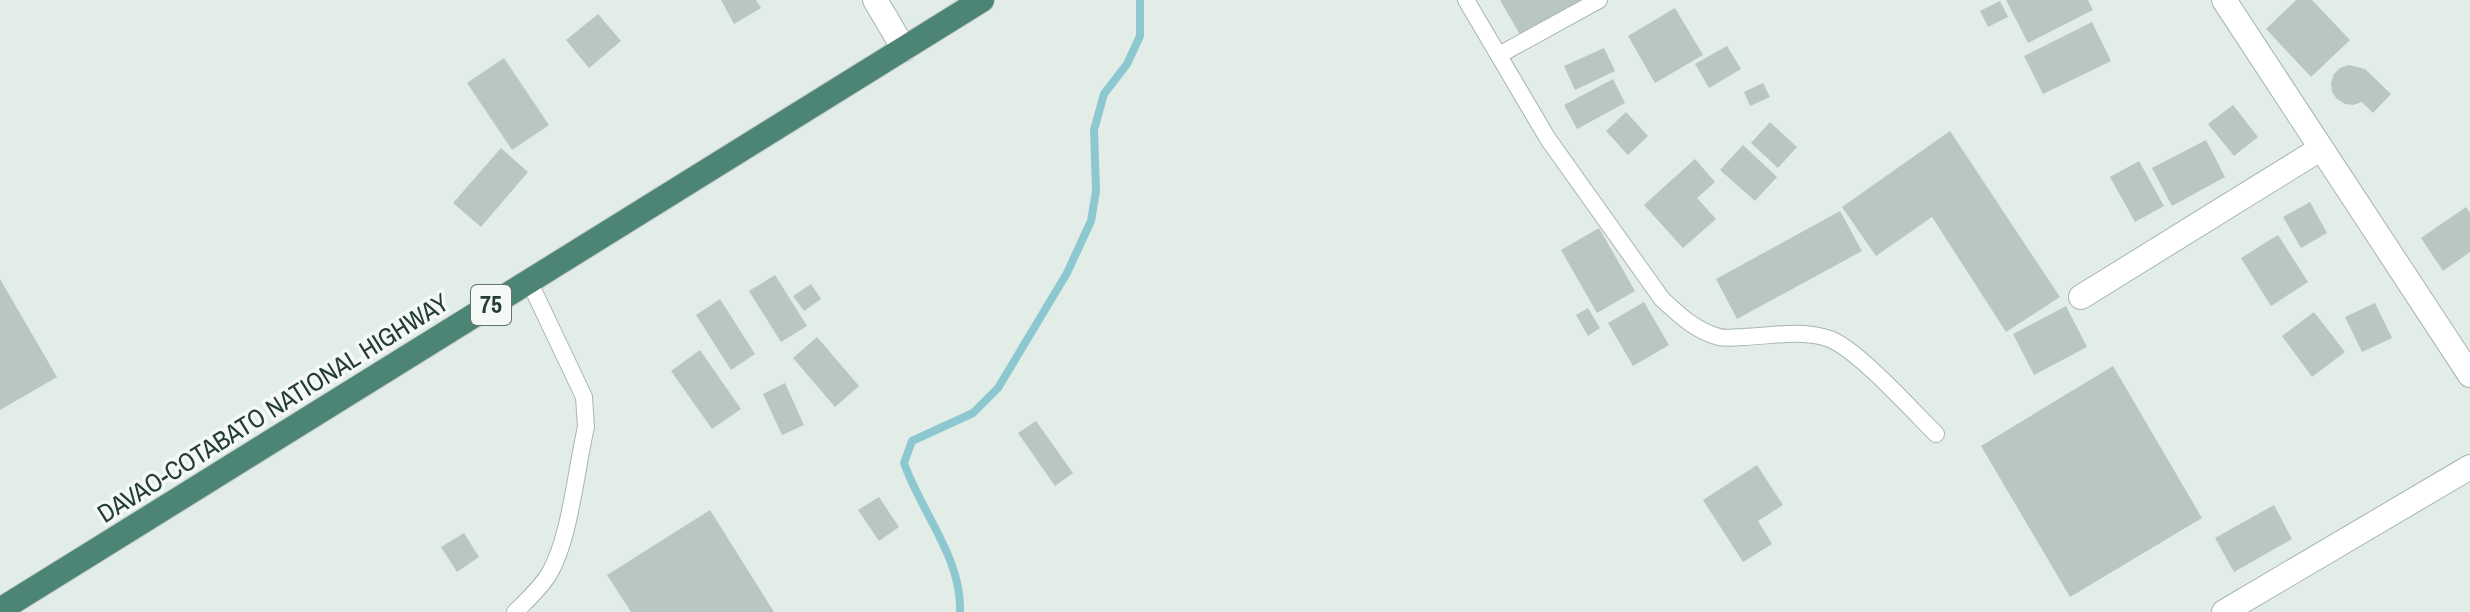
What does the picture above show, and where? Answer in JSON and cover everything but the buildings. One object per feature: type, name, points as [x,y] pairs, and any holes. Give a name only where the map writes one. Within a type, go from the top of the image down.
[{"type":"highway","name":"DAVAO-COTABATO NATIONAL HIGHWAY","points":[[0,610],[982,0]]},
{"type":"street","points":[[875,0],[904,49]]},
{"type":"street","points":[[2224,0],[2470,375]]},
{"type":"street","points":[[2081,297],[2320,149]]},
{"type":"street","points":[[2224,612],[2470,467]]},
{"type":"lane","points":[[1466,0],[1548,139],[1662,299],[1678,314],[1699,329],[1721,338],[1816,334],[1834,340],[1884,382],[1936,434]]},
{"type":"lane","points":[[1499,55],[1599,0]]},
{"type":"lane","points":[[515,612],[544,582],[561,549],[587,414],[584,397],[529,281]]},
{"type":"waterway","points":[[960,612],[959,592],[948,554],[904,463],[912,441],[973,413],[998,388],[1067,273],[1091,221],[1096,191],[1094,130],[1104,94],[1127,64],[1140,36],[1140,0]]}]
